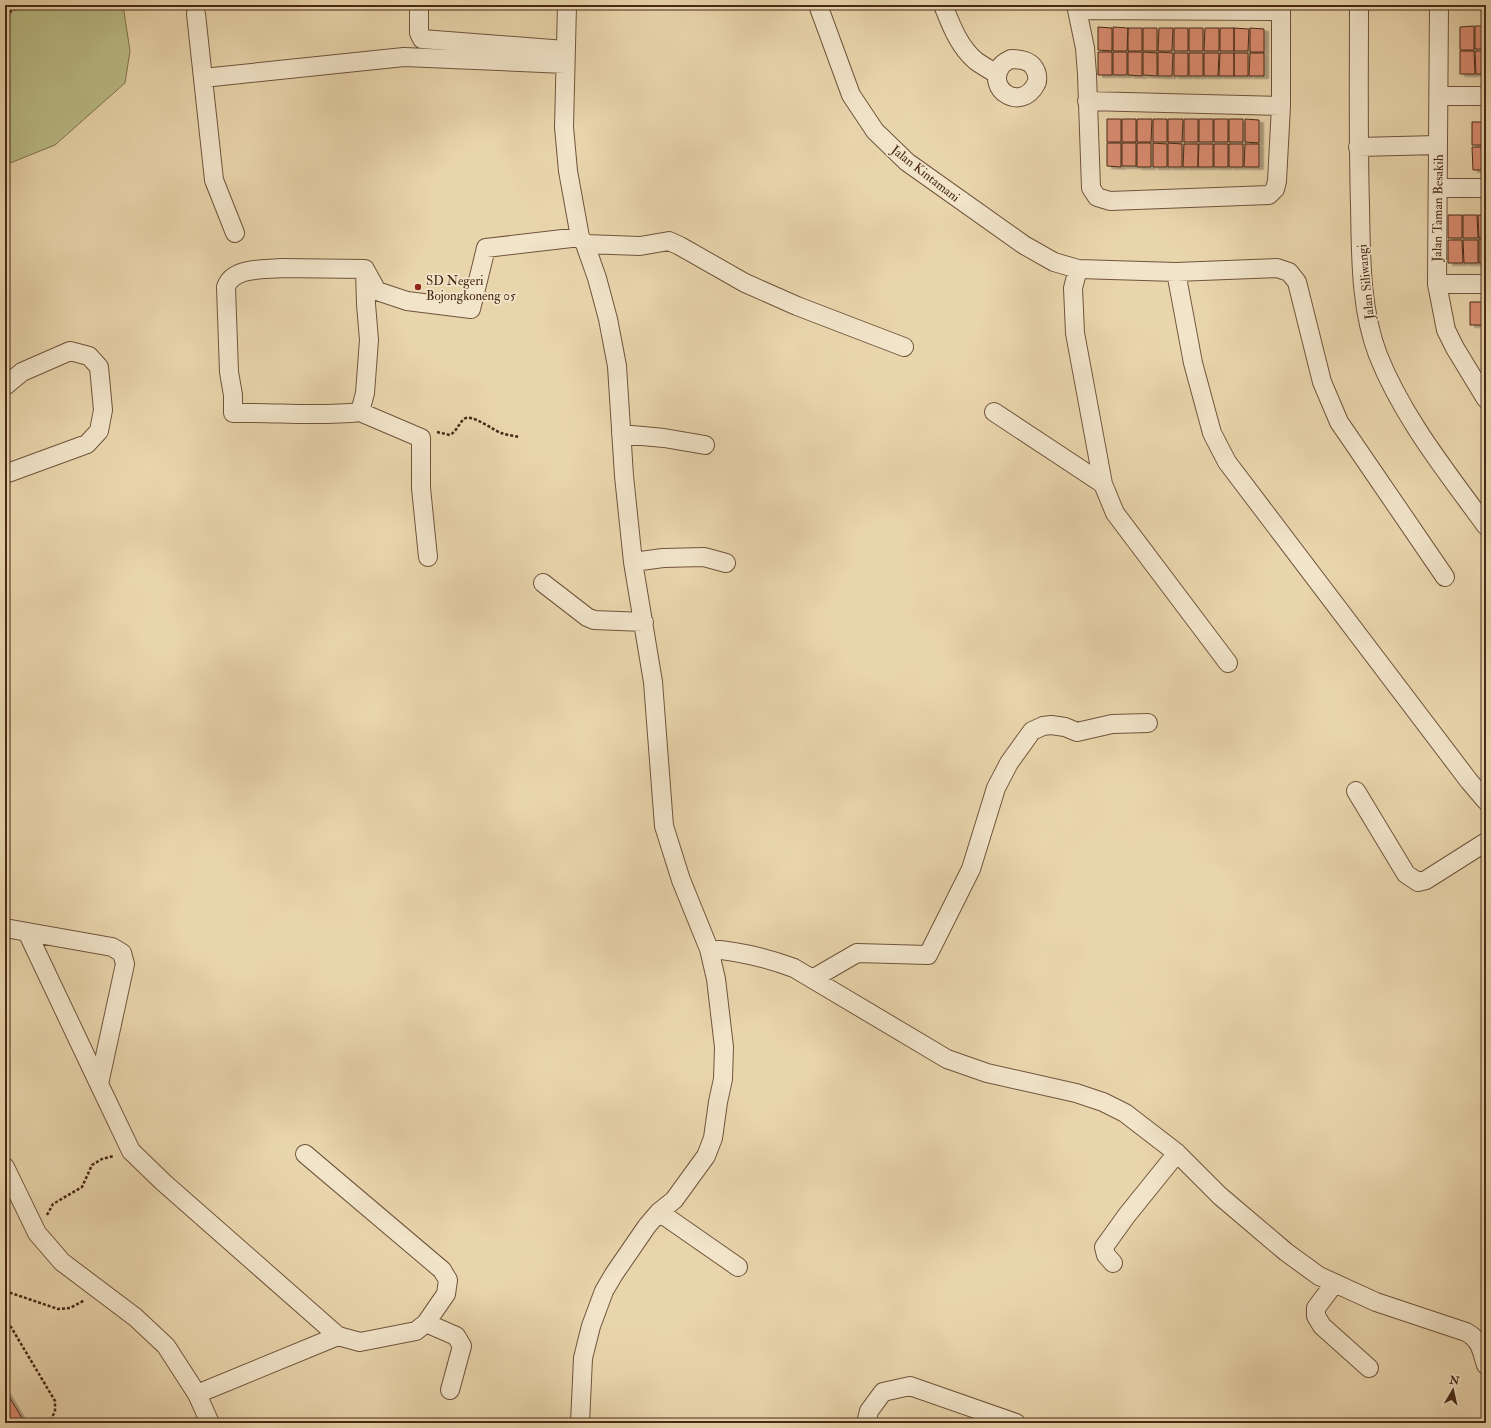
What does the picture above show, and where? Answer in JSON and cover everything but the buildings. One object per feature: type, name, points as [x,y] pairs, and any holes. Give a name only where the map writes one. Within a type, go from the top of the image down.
[{"type":"street","points":[[419,5],[419,33],[422,39],[565,57]]},
{"type":"street","points":[[568,5],[565,57],[564,127],[568,171],[583,241],[597,278],[613,339],[617,366],[621,434],[633,562],[653,682],[664,826],[681,880],[709,949],[716,979],[724,1047],[723,1078],[713,1138],[706,1156],[674,1200],[659,1212],[635,1243],[604,1291],[583,1358],[580,1423]]},
{"type":"street","name":"Jalan Kintamani","points":[[818,5],[851,95],[875,131],[907,162],[1024,245],[1054,262],[1078,269],[1176,272],[1277,268],[1289,272],[1297,282],[1322,382],[1339,422],[1445,577]]},
{"type":"street","points":[[943,5],[952,29],[962,45],[976,60],[997,74]]},
{"type":"street","name":"Jalan Siliwangi","points":[[1359,5],[1358,146],[1360,235],[1365,303],[1370,331],[1392,387],[1414,425],[1486,526]]},
{"type":"street","name":"Jalan Taman Besakih","points":[[1439,5],[1436,284],[1446,330],[1455,348],[1478,375],[1486,399]]},
{"type":"street","points":[[1077,7],[1281,8],[1281,106],[1277,180],[1275,190],[1269,195],[1110,201],[1097,197],[1090,188],[1085,48],[1077,7]]},
{"type":"street","points":[[196,14],[214,180],[235,233]]},
{"type":"street","points":[[203,78],[404,57],[565,57]]},
{"type":"street","points":[[1438,96],[1486,96]]},
{"type":"street","points":[[1087,102],[1281,106]]},
{"type":"street","points":[[1358,146],[1438,146]]},
{"type":"street","points":[[1438,188],[1486,188]]},
{"type":"street","points":[[364,269],[378,290],[407,301],[471,309],[486,248],[562,238],[640,246],[669,241],[745,283],[797,306],[904,347]]},
{"type":"street","points":[[364,269],[281,268],[245,271],[232,277],[226,287],[229,372],[233,395],[233,412],[264,412],[296,415],[360,412],[421,438],[421,488],[428,558]]},
{"type":"street","points":[[360,412],[365,393],[369,340],[364,269]]},
{"type":"street","points":[[1078,269],[1073,288],[1075,334],[1103,484],[1115,513],[1228,663]]},
{"type":"street","points":[[1176,272],[1193,363],[1212,433],[1226,462],[1464,775],[1486,801]]},
{"type":"street","points":[[1436,284],[1486,284]]},
{"type":"street","points":[[5,386],[22,372],[70,351],[89,356],[99,367],[103,410],[99,431],[86,444],[5,474]]},
{"type":"street","points":[[994,412],[1103,484]]},
{"type":"street","points":[[621,434],[664,438],[705,445]]},
{"type":"street","points":[[633,562],[663,558],[704,557],[726,563]]},
{"type":"street","points":[[543,583],[586,617],[594,620],[644,622]]},
{"type":"street","points":[[814,978],[857,952],[928,956],[971,869],[996,788],[1009,763],[1032,731],[1051,725],[1065,727],[1077,732],[1112,724],[1148,723]]},
{"type":"street","points":[[1356,791],[1406,874],[1418,882],[1426,880],[1486,842]]},
{"type":"street","points":[[5,928],[112,948],[122,952],[125,964],[99,1084]]},
{"type":"street","points":[[27,932],[131,1151],[163,1182],[338,1336],[360,1342],[416,1331],[426,1323],[446,1294],[448,1280],[442,1270],[305,1154]]},
{"type":"street","points":[[709,949],[729,950],[780,962],[794,968],[814,978],[947,1059],[987,1073],[1076,1094],[1103,1102],[1125,1113],[1177,1153],[1220,1196],[1286,1252],[1319,1276],[1334,1284],[1382,1304],[1470,1334],[1477,1340],[1486,1365]]},
{"type":"street","points":[[1113,1264],[1106,1255],[1104,1247],[1127,1215],[1177,1153]]},
{"type":"street","points":[[5,1167],[37,1233],[62,1262],[135,1317],[166,1346],[197,1394],[210,1423]]},
{"type":"street","points":[[659,1212],[738,1268]]},
{"type":"street","points":[[1334,1284],[1316,1308],[1316,1316],[1322,1326],[1369,1368]]},
{"type":"street","points":[[426,1323],[456,1336],[462,1346],[450,1390]]},
{"type":"street","points":[[197,1394],[338,1336]]},
{"type":"street","points":[[866,1423],[869,1411],[883,1392],[910,1386],[1016,1423]]},
{"type":"path","points":[[5,15],[22,5]]},
{"type":"path","points":[[421,438],[429,429],[439,434],[450,435],[456,432],[464,419],[467,418],[480,421],[501,433],[520,437]]},
{"type":"path","points":[[37,1233],[53,1204],[82,1188],[92,1165],[102,1159],[131,1151]]},
{"type":"path","points":[[5,1291],[58,1309],[70,1308],[99,1291]]},
{"type":"path","points":[[5,1326],[11,1327],[55,1401],[55,1412],[48,1423]]},
{"type":"green space","points":[[5,5],[123,5],[130,51],[125,83],[55,145],[5,165]]},
{"type":"place","name":"SD Negeri Bojongkoneng 05","points":[[418,287]]}]
